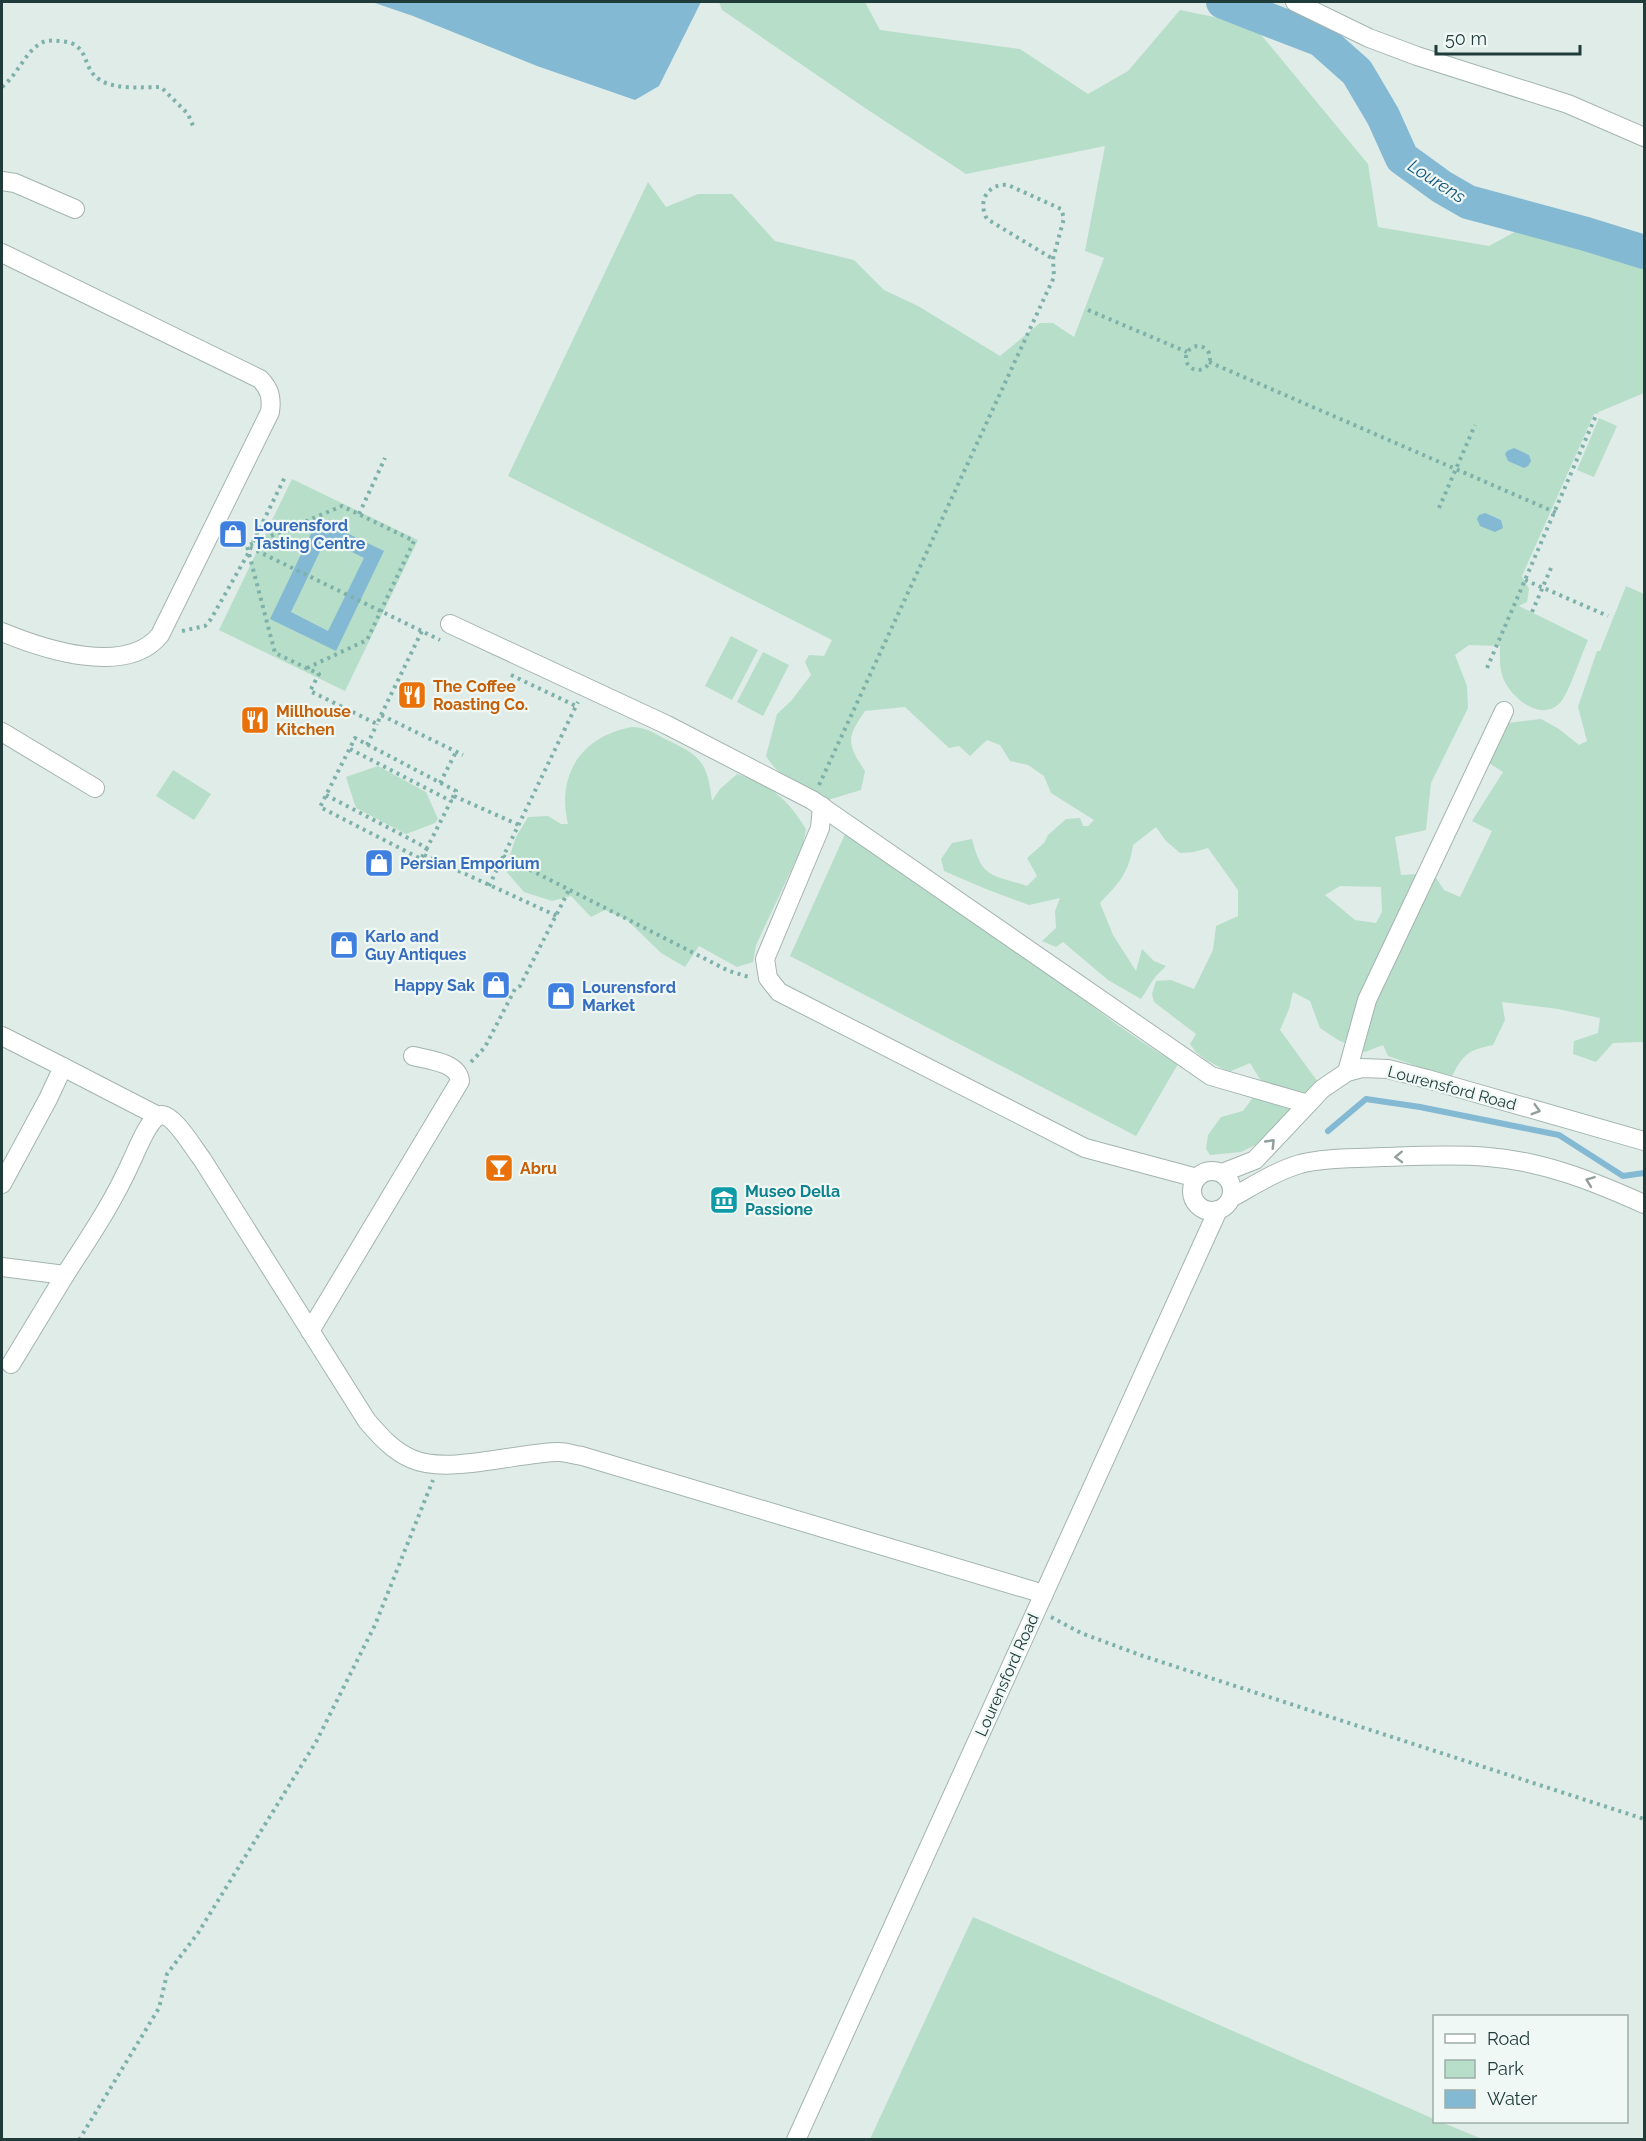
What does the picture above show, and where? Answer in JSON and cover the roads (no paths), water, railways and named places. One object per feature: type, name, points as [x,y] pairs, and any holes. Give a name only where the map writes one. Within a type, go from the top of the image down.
[{"type":"street","points":[[1295,2],[1369,38],[1417,56],[1568,104],[1644,137]]},
{"type":"street","points":[[2,181],[15,183],[75,209]]},
{"type":"street","points":[[2,253],[260,379],[269,390],[271,397],[270,411],[158,638],[143,650],[114,657],[58,651],[2,632]]},
{"type":"street","points":[[450,624],[667,725],[817,803],[1211,1076],[1308,1104]]},
{"type":"street","points":[[1347,1072],[1367,1000],[1504,711]]},
{"type":"street","points":[[2,732],[95,788]]},
{"type":"street","points":[[817,803],[820,828],[765,959],[768,978],[772,986],[786,997],[1085,1148],[1197,1178]]},
{"type":"street","points":[[2,1036],[158,1116],[169,1118],[178,1127],[202,1159],[366,1421],[384,1440],[414,1460],[437,1464],[480,1462],[560,1452],[582,1456],[1041,1602]]},
{"type":"street","points":[[310,1331],[460,1081],[459,1075],[453,1068],[413,1056]]},
{"type":"street","points":[[2,1184],[63,1067]]},
{"type":"street","name":"Lourensford Road","points":[[1222,1173],[1255,1160],[1322,1089],[1347,1072],[1362,1068],[1388,1069],[1644,1141]]},
{"type":"street","points":[[11,1364],[124,1178],[149,1126],[158,1116]]},
{"type":"street","points":[[1225,1204],[1232,1189],[1229,1180],[1222,1173],[1213,1171],[1197,1178],[1193,1186],[1196,1202],[1210,1210],[1225,1204],[1269,1177],[1300,1164],[1322,1160],[1424,1156],[1488,1156],[1523,1162],[1594,1182],[1644,1204]]},
{"type":"street","name":"Lourensford Road","points":[[796,2139],[1225,1204]]},
{"type":"street","points":[[2,1267],[65,1275]]},
{"type":"water","points":[[372,2],[701,2],[659,86],[635,100],[537,66]]},
{"type":"water","points":[[1514,448],[1529,455],[1531,461],[1528,466],[1524,468],[1508,461],[1505,454]]},
{"type":"water","points":[[1485,513],[1501,520],[1503,528],[1495,532],[1480,526],[1477,519],[1479,515]]},
{"type":"water","points":[[318,519],[384,551],[336,651],[270,619]],"holes":[[[326,539],[364,558],[328,631],[291,612]]]},
{"type":"waterway","name":"Lourens","points":[[1223,2],[1321,40],[1357,72],[1383,116],[1402,158],[1442,187],[1468,202],[1644,252]]},
{"type":"waterway","points":[[1328,1131],[1366,1099],[1420,1107],[1559,1135],[1623,1176],[1644,1173]]},
{"type":"place","name":"Lourensford Tasting Centre","points":[[233,534]]},
{"type":"place","name":"The Coffee Roasting Co.","points":[[412,695]]},
{"type":"place","name":"Millhouse Kitchen","points":[[255,720]]},
{"type":"place","name":"Persian Emporium","points":[[379,863]]},
{"type":"place","name":"Karlo and Guy Antiques","points":[[344,945]]},
{"type":"place","name":"Happy Sak","points":[[496,985]]},
{"type":"place","name":"Lourensford Market","points":[[561,996]]},
{"type":"place","name":"Abru","points":[[499,1168]]},
{"type":"place","name":"Museo Della Passione","points":[[724,1200]]}]
